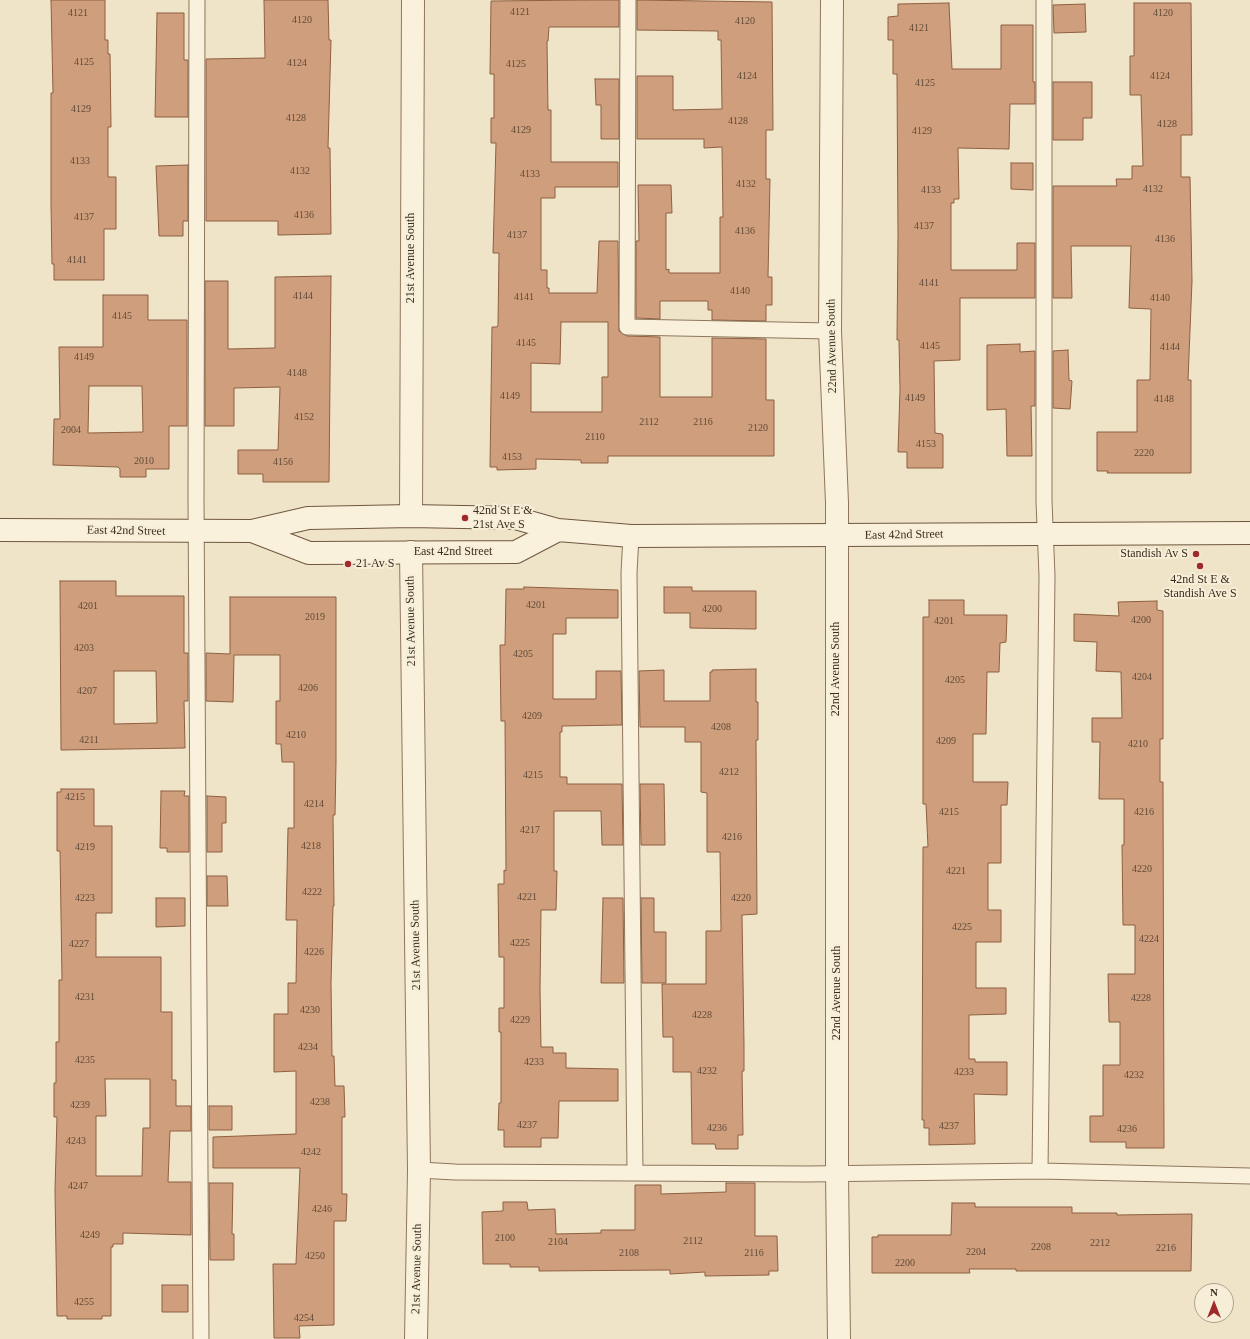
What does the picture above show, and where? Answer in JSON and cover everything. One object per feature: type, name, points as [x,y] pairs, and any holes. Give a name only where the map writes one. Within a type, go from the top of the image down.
[{"type":"street","name":"21st Avenue South","points":[[411,516],[413,0]]},
{"type":"street","name":"22nd Avenue South","points":[[832,0],[830,331],[837,536],[837,1173],[839,1339]]},
{"type":"street","name":"East 42nd Street","points":[[0,530],[197,532],[252,531],[308,518],[411,516],[515,518],[558,530],[631,536],[1250,533]]},
{"type":"street","name":"East 42nd Street","points":[[252,531],[309,553],[516,552],[558,530]]},
{"type":"street","name":"21st Avenue South","points":[[411,552],[419,1170],[416,1339]]},
{"type":"lane","points":[[197,0],[197,532],[201,1339]]},
{"type":"lane","points":[[628,0],[627,327],[830,331]]},
{"type":"lane","points":[[1040,1171],[1047,576],[1045,534],[1044,0]]},
{"type":"lane","points":[[631,536],[629,573],[635,1173]]},
{"type":"lane","points":[[419,1170],[455,1172],[635,1173],[1040,1171],[1250,1176]]},
{"type":"building","points":[[51,0],[105,0],[105,40],[108,40],[108,54],[110,54],[111,127],[108,127],[108,177],[116,177],[116,229],[104,229],[104,280],[54,280],[54,264],[52,264],[51,205],[51,93],[53,93]]},
{"type":"building","points":[[264,0],[328,0],[329,40],[331,40],[328,148],[330,148],[331,234],[278,235],[278,221],[206,221],[206,59],[265,58]]},
{"type":"building","points":[[619,0],[619,27],[549,27],[547,41],[548,110],[551,110],[551,162],[618,162],[618,187],[555,187],[555,198],[541,198],[541,270],[547,270],[547,288],[549,288],[549,293],[597,293],[599,241],[618,241],[619,331],[627,336],[660,337],[660,397],[712,397],[712,338],[766,339],[766,400],[774,400],[774,456],[608,456],[608,463],[581,463],[581,460],[536,459],[536,469],[497,470],[497,467],[490,467],[492,327],[497,327],[498,325],[499,253],[493,253],[496,143],[491,143],[491,118],[494,118],[494,74],[490,74],[491,1]],"holes":[[[561,322],[608,322],[608,377],[602,377],[602,412],[531,412],[531,363],[560,364]]]},
{"type":"building","points":[[637,0],[772,2],[773,130],[766,130],[766,179],[770,179],[768,277],[772,277],[772,305],[766,305],[766,321],[712,320],[712,310],[708,310],[708,301],[660,301],[660,319],[636,318],[636,241],[639,241],[638,185],[671,185],[672,213],[666,213],[666,270],[669,269],[669,273],[720,273],[720,217],[723,217],[722,147],[704,148],[704,139],[637,139],[637,76],[673,76],[673,110],[722,109],[721,40],[718,40],[718,31],[637,30]]},
{"type":"building","points":[[949,3],[952,69],[1001,69],[1001,25],[1033,25],[1033,82],[1035,82],[1035,104],[1010,104],[1009,149],[958,148],[959,199],[954,199],[954,203],[951,203],[951,270],[1017,270],[1017,243],[1035,243],[1035,298],[960,298],[960,360],[934,361],[935,433],[943,435],[943,468],[907,468],[907,452],[898,452],[900,390],[899,340],[897,340],[897,74],[893,74],[893,40],[888,40],[888,17],[898,16],[898,4]]},
{"type":"building","points":[[1134,3],[1191,3],[1192,135],[1181,135],[1181,177],[1190,177],[1192,281],[1188,380],[1191,380],[1191,473],[1107,473],[1108,471],[1097,471],[1097,432],[1137,432],[1137,380],[1150,380],[1151,309],[1129,308],[1131,246],[1071,246],[1072,298],[1053,298],[1053,186],[1117,186],[1116,179],[1132,179],[1132,166],[1143,166],[1141,95],[1130,95],[1130,56],[1134,56]]},
{"type":"building","points":[[1085,4],[1086,32],[1054,33],[1053,5]]},
{"type":"building","points":[[157,13],[184,13],[184,60],[188,60],[188,117],[155,117]]},
{"type":"building","points":[[595,79],[619,79],[619,139],[601,139],[601,105],[596,105]]},
{"type":"building","points":[[1053,82],[1092,82],[1092,118],[1083,118],[1083,140],[1053,140]]},
{"type":"building","points":[[1011,163],[1033,163],[1033,190],[1011,189]]},
{"type":"building","points":[[188,165],[188,221],[183,221],[183,236],[159,236],[156,166]]},
{"type":"building","points":[[331,276],[329,482],[263,482],[263,474],[238,474],[238,450],[278,450],[280,387],[234,388],[234,426],[205,426],[205,281],[228,281],[228,349],[275,348],[275,277]]},
{"type":"building","points":[[103,295],[148,295],[148,320],[187,320],[187,426],[169,426],[169,469],[146,469],[146,477],[120,477],[120,469],[118,467],[53,465],[54,419],[60,419],[59,347],[103,347]],"holes":[[[89,386],[142,386],[143,432],[88,433]]]},
{"type":"building","points":[[1020,344],[1020,352],[1035,351],[1035,406],[1031,406],[1032,456],[1007,456],[1006,409],[987,410],[987,345]]},
{"type":"building","points":[[1068,350],[1069,380],[1072,381],[1070,409],[1053,408],[1053,351]]},
{"type":"building","points":[[60,581],[116,581],[116,596],[184,596],[184,653],[188,653],[188,701],[184,701],[185,748],[61,750]],"holes":[[[114,671],[156,671],[157,723],[114,724]]]},
{"type":"building","points":[[524,587],[618,590],[618,618],[566,618],[566,634],[553,634],[553,699],[596,699],[596,671],[621,671],[622,725],[562,726],[562,732],[560,732],[560,777],[567,777],[567,784],[622,784],[623,845],[602,845],[601,811],[554,811],[554,871],[557,871],[556,910],[541,910],[540,989],[541,1047],[553,1047],[553,1053],[566,1053],[566,1068],[618,1069],[618,1101],[559,1101],[558,1138],[541,1138],[541,1147],[504,1147],[504,1130],[498,1130],[499,1103],[501,1103],[501,1032],[499,1032],[499,1008],[504,1008],[504,957],[499,957],[498,884],[504,884],[504,870],[506,871],[505,721],[501,721],[500,645],[505,645],[506,589],[524,589]]},
{"type":"building","points":[[664,587],[692,587],[692,591],[756,591],[756,629],[690,628],[690,613],[664,613]]},
{"type":"building","points":[[230,597],[336,597],[336,762],[335,815],[333,815],[334,906],[331,983],[332,1056],[334,1056],[335,1086],[344,1086],[345,1117],[342,1117],[342,1194],[347,1194],[346,1221],[334,1221],[334,1325],[299,1326],[300,1338],[274,1338],[273,1264],[296,1264],[300,1168],[213,1168],[213,1137],[296,1134],[296,1071],[274,1072],[274,1014],[288,1014],[288,983],[296,983],[297,920],[286,920],[288,828],[294,828],[294,762],[282,762],[281,744],[276,744],[276,701],[280,701],[280,655],[234,655],[233,702],[206,701],[206,653],[230,654]]},
{"type":"building","points":[[929,600],[964,600],[964,615],[1007,615],[1006,642],[1000,643],[999,672],[987,672],[986,734],[973,734],[973,782],[1008,782],[1007,805],[1001,805],[1001,863],[988,863],[988,910],[1001,910],[1001,942],[976,942],[976,988],[1006,988],[1006,1014],[969,1015],[969,1059],[975,1059],[975,1062],[1007,1062],[1007,1095],[974,1094],[975,1144],[929,1145],[929,1128],[924,1128],[924,1120],[922,1120],[923,847],[928,847],[926,804],[923,804],[923,617],[929,617]]},
{"type":"building","points":[[1157,601],[1157,610],[1163,611],[1163,739],[1160,739],[1160,782],[1163,782],[1164,1148],[1126,1148],[1126,1142],[1090,1142],[1090,1116],[1103,1116],[1103,1065],[1120,1065],[1120,1022],[1109,1022],[1108,974],[1135,974],[1135,925],[1123,925],[1122,845],[1124,845],[1124,799],[1099,799],[1100,742],[1092,742],[1092,718],[1122,718],[1121,672],[1096,671],[1097,642],[1074,641],[1074,614],[1119,616],[1118,602]]},
{"type":"building","points":[[756,669],[756,702],[758,702],[758,740],[756,740],[757,914],[742,915],[744,1045],[744,1071],[742,1071],[743,1135],[738,1135],[738,1149],[716,1149],[715,1144],[692,1144],[691,1072],[673,1072],[673,1037],[663,1037],[662,984],[706,984],[706,931],[721,931],[720,852],[707,852],[707,793],[701,792],[701,742],[685,742],[685,727],[640,727],[639,671],[664,670],[664,701],[710,701],[710,672],[712,672],[712,670]]},
{"type":"building","points":[[640,784],[664,784],[665,845],[641,845]]},
{"type":"building","points":[[61,789],[94,789],[94,826],[112,826],[112,913],[96,913],[96,957],[161,957],[161,1012],[172,1012],[172,1080],[176,1080],[176,1106],[191,1106],[191,1131],[170,1131],[168,1182],[191,1182],[191,1235],[123,1233],[123,1244],[113,1244],[113,1247],[111,1247],[111,1316],[102,1316],[102,1319],[67,1319],[67,1316],[57,1316],[55,1190],[57,1117],[54,1117],[54,1083],[56,1083],[56,1042],[59,1042],[59,980],[62,980],[60,851],[57,851],[57,792],[61,792]],"holes":[[[105,1079],[150,1079],[150,1128],[143,1128],[142,1176],[96,1176],[96,1116],[106,1116]]]},
{"type":"building","points":[[161,791],[185,791],[184,796],[189,796],[189,852],[167,852],[167,848],[160,848]]},
{"type":"building","points":[[207,796],[226,797],[226,823],[222,823],[222,852],[207,852]]},
{"type":"building","points":[[207,876],[227,876],[228,906],[207,906]]},
{"type":"building","points":[[156,898],[185,898],[185,926],[156,927]]},
{"type":"building","points":[[603,898],[623,898],[624,983],[601,983]]},
{"type":"building","points":[[641,898],[654,898],[654,932],[666,932],[666,983],[642,983]]},
{"type":"building","points":[[209,1106],[232,1106],[232,1130],[209,1130]]},
{"type":"building","points":[[209,1183],[233,1183],[232,1234],[234,1234],[234,1260],[210,1260]]},
{"type":"building","points":[[726,1183],[755,1183],[755,1236],[777,1236],[778,1271],[769,1271],[769,1275],[705,1276],[705,1272],[670,1274],[670,1270],[539,1271],[539,1267],[510,1267],[510,1264],[483,1264],[482,1212],[503,1211],[503,1202],[527,1202],[528,1210],[555,1209],[556,1234],[601,1233],[601,1230],[635,1230],[635,1185],[661,1185],[661,1194],[726,1192]]},
{"type":"building","points":[[952,1203],[975,1203],[975,1207],[1072,1207],[1072,1213],[1117,1213],[1117,1215],[1192,1214],[1191,1271],[1016,1271],[1016,1269],[969,1269],[970,1273],[872,1273],[872,1237],[878,1237],[878,1235],[951,1235]]},
{"type":"building","points":[[162,1285],[188,1285],[188,1312],[162,1312]]},
{"type":"place","name":"42nd St E & 21st Ave S","points":[[465,518]]},
{"type":"place","name":"Standish Av S","points":[[1196,554]]},
{"type":"place","name":"21 Av S","points":[[348,564]]},
{"type":"place","name":"42nd St E & Standish Ave S","points":[[1200,566]]}]
